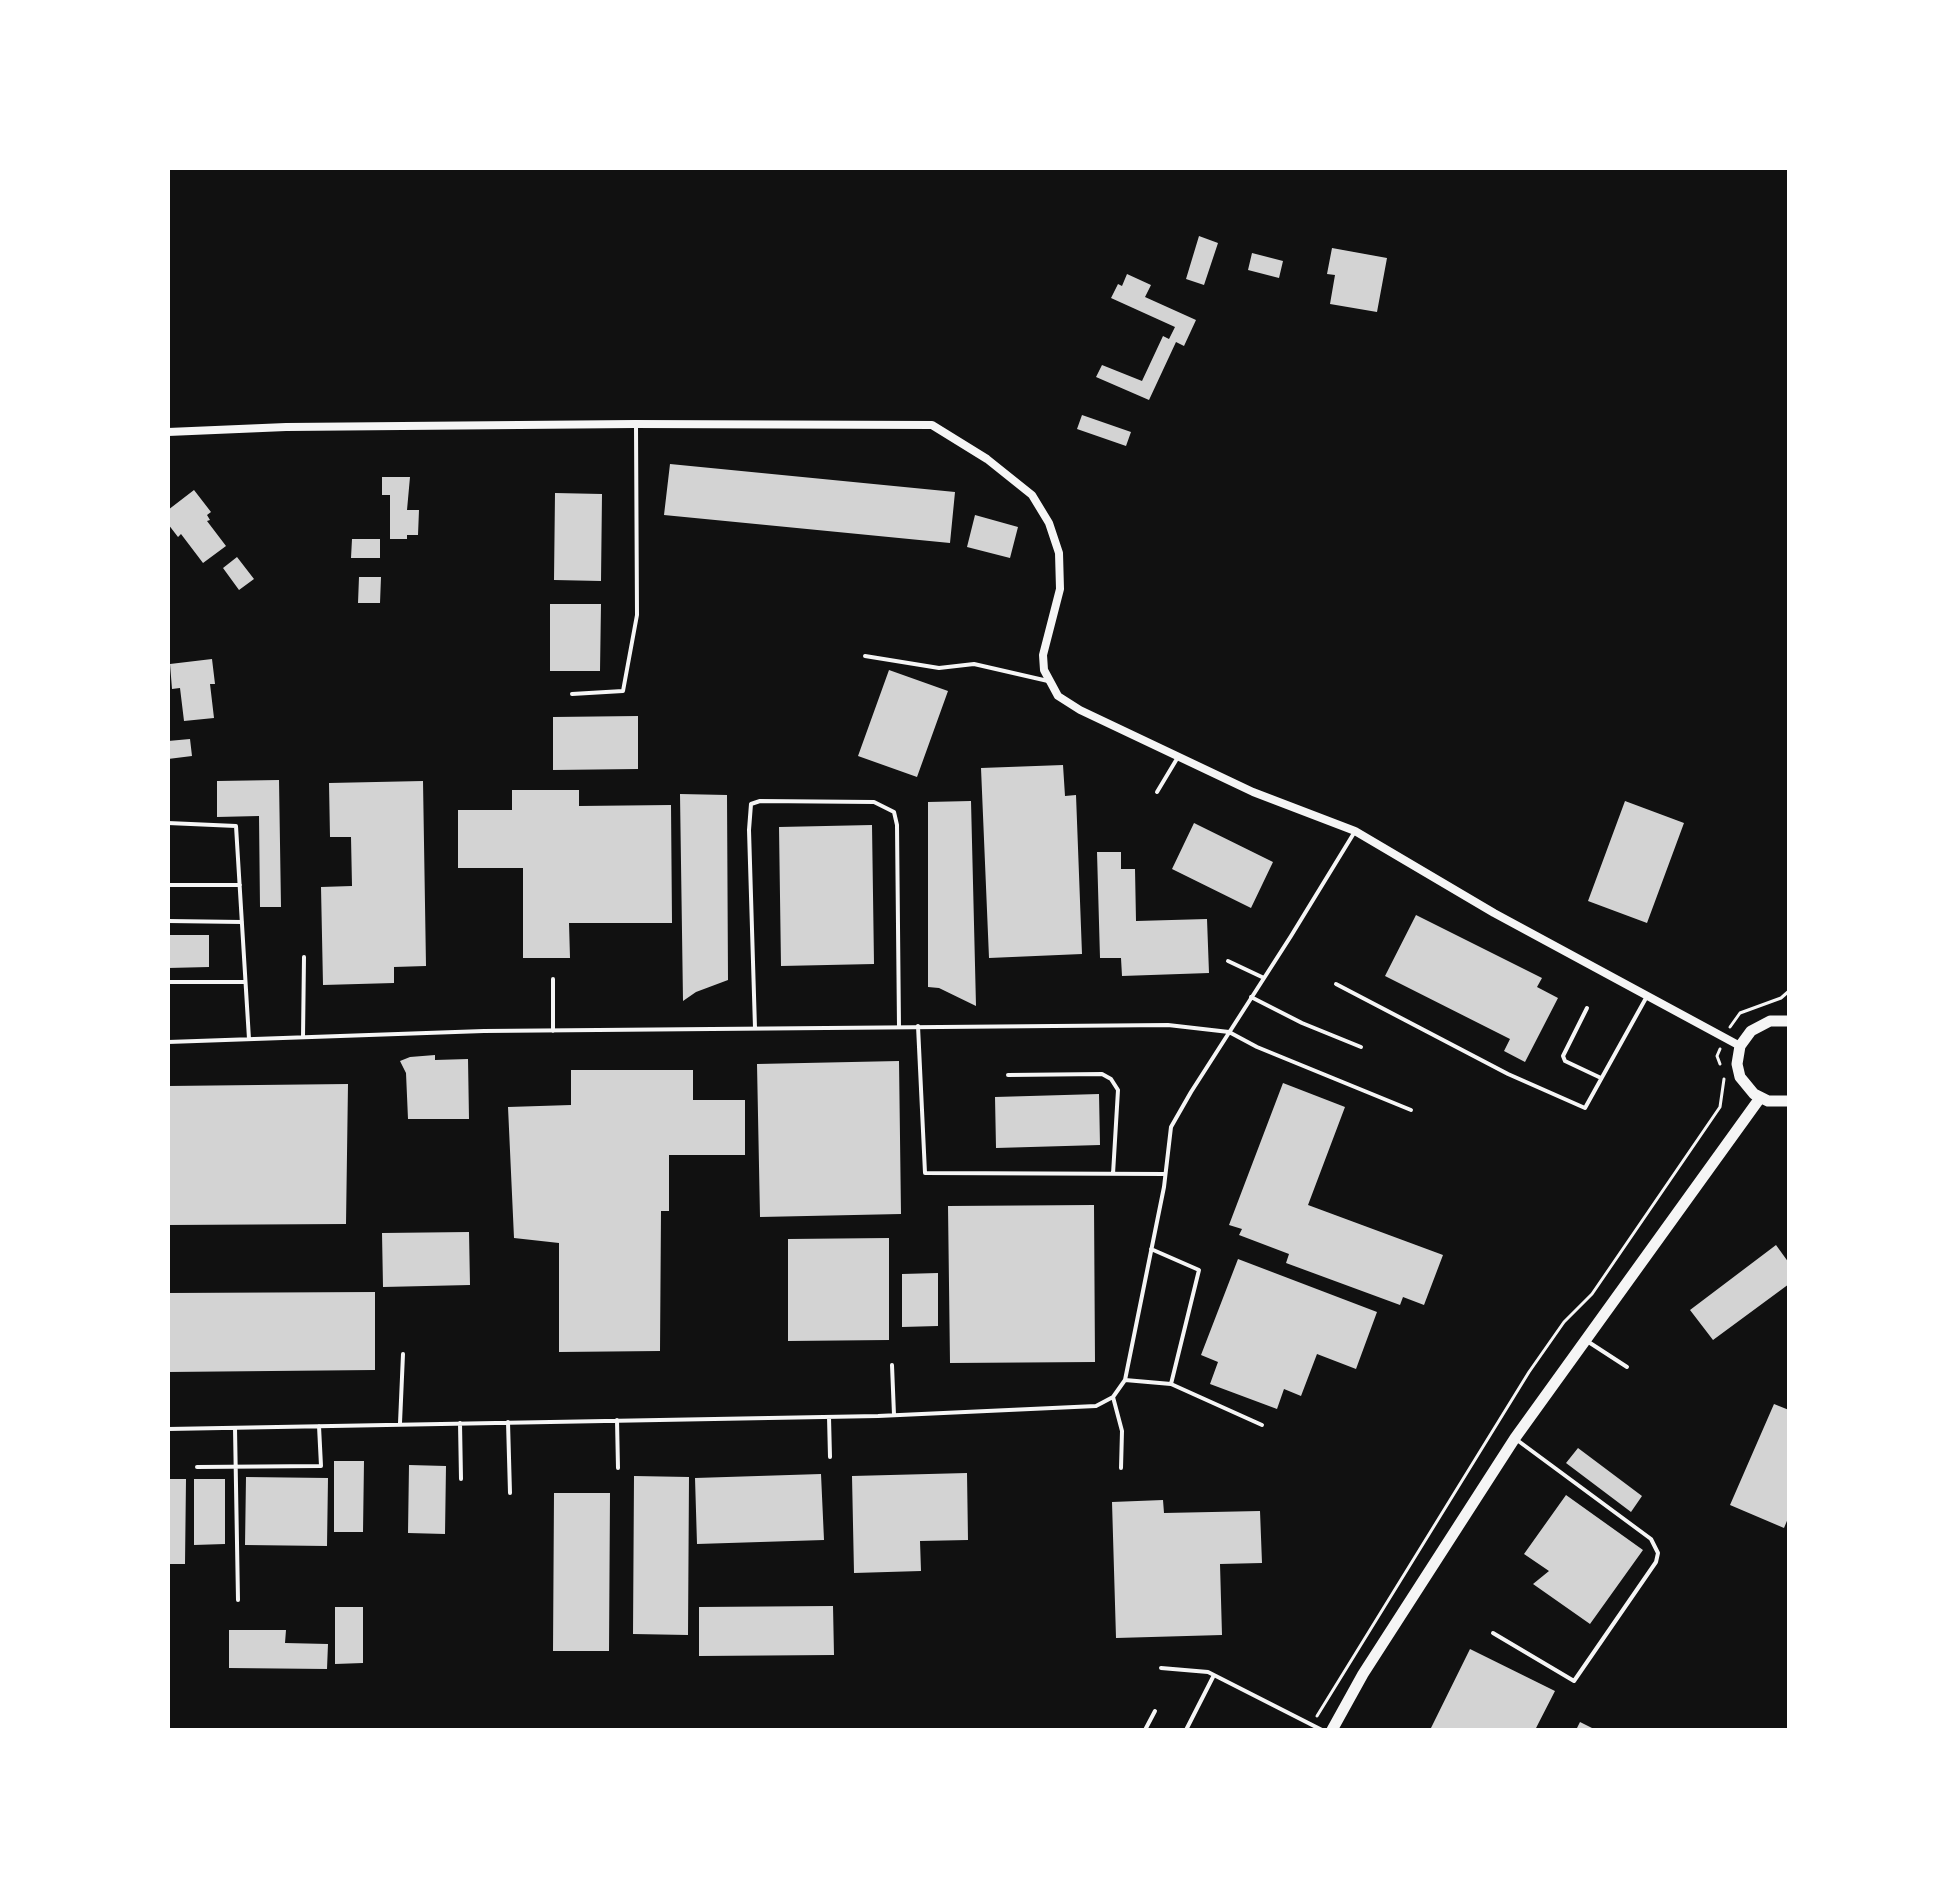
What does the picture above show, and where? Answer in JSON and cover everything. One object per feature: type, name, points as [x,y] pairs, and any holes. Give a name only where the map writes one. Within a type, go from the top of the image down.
[{"type":"main road","points":[[1789,1021],[1770,1021],[1751,1031],[1740,1046],[1737,1064],[1740,1077],[1748,1089],[1760,1098],[1789,1101]]},
{"type":"main road","points":[[1332,1730],[1363,1674],[1515,1438],[1760,1098]]},
{"type":"street","points":[[168,432],[286,427],[932,425],[987,459],[1032,495],[1049,523],[1059,553],[1060,589],[1043,655],[1044,670],[1058,696],[1080,710],[1253,792],[1355,831],[1494,913],[1740,1046]]},
{"type":"lane","points":[[572,694],[623,691],[637,615],[635,424]]},
{"type":"lane","points":[[865,656],[939,668],[974,664],[1050,681]]},
{"type":"lane","points":[[1157,792],[1178,757]]},
{"type":"lane","points":[[755,1028],[749,830],[751,804],[760,801],[874,802],[894,812],[897,825],[899,1027]]},
{"type":"lane","points":[[168,823],[236,826],[249,1039]]},
{"type":"lane","points":[[168,1429],[894,1416],[1096,1406],[1113,1397],[1125,1380],[1165,1174],[1171,1127],[1355,831]]},
{"type":"lane","points":[[168,885],[240,885]]},
{"type":"lane","points":[[168,921],[242,922]]},
{"type":"lane","points":[[303,1037],[304,957]]},
{"type":"lane","points":[[1228,961],[1264,978]]},
{"type":"lane","points":[[553,979],[553,1031]]},
{"type":"lane","points":[[168,982],[245,982]]},
{"type":"lane","points":[[1336,984],[1508,1074],[1585,1108],[1647,996]]},
{"type":"lane","points":[[1251,997],[1302,1023],[1361,1047]]},
{"type":"lane","points":[[1587,1008],[1563,1056],[1565,1061],[1601,1078]]},
{"type":"lane","points":[[168,1042],[553,1031],[1168,1025],[1229,1032],[1257,1047],[1411,1110]]},
{"type":"lane","points":[[918,1026],[925,1173],[1165,1174]]},
{"type":"lane","points":[[1008,1075],[1102,1074],[1111,1079],[1118,1090],[1113,1174]]},
{"type":"lane","points":[[1151,1249],[1199,1270],[1171,1384]]},
{"type":"lane","points":[[1585,1340],[1627,1367]]},
{"type":"lane","points":[[400,1424],[403,1354]]},
{"type":"lane","points":[[892,1365],[894,1416]]},
{"type":"lane","points":[[1125,1380],[1171,1384],[1262,1425]]},
{"type":"lane","points":[[1113,1397],[1122,1431],[1121,1468]]},
{"type":"lane","points":[[829,1417],[830,1457]]},
{"type":"lane","points":[[617,1420],[618,1468]]},
{"type":"lane","points":[[508,1422],[510,1493]]},
{"type":"lane","points":[[460,1423],[461,1479]]},
{"type":"lane","points":[[197,1467],[321,1466],[319,1426]]},
{"type":"lane","points":[[235,1428],[238,1600]]},
{"type":"lane","points":[[1493,1633],[1574,1681],[1656,1562],[1658,1553],[1651,1539],[1515,1438]]},
{"type":"lane","points":[[1161,1668],[1214,1675],[1322,1730]]},
{"type":"lane","points":[[1186,1730],[1214,1675]]},
{"type":"lane","points":[[1145,1730],[1155,1711]]},
{"type":"path","points":[[1721,1066],[1717,1056],[1723,1037],[1740,1013],[1781,998],[1789,991]]},
{"type":"path","points":[[1312,1725],[1529,1372],[1564,1322],[1592,1294],[1720,1107],[1725,1076]]},
{"type":"building","points":[[1199,236],[1218,243],[1204,285],[1186,279]]},
{"type":"building","points":[[1332,248],[1387,258],[1377,312],[1330,304],[1335,275],[1327,274]]},
{"type":"building","points":[[1252,253],[1283,261],[1279,278],[1248,270]]},
{"type":"building","points":[[1127,274],[1151,285],[1145,297],[1196,320],[1184,346],[1176,342],[1149,400],[1096,377],[1102,365],[1142,381],[1163,336],[1169,339],[1175,327],[1111,298],[1118,284],[1122,286]]},
{"type":"building","points":[[1082,415],[1131,432],[1126,446],[1077,429]]},
{"type":"building","points":[[670,464],[955,492],[950,543],[664,515]]},
{"type":"building","points":[[382,477],[410,477],[407,510],[419,510],[418,535],[407,535],[407,539],[390,539],[390,495],[382,495]]},
{"type":"building","points":[[194,490],[211,512],[207,515],[210,520],[207,521],[226,546],[203,563],[181,534],[178,537],[168,524],[168,510]]},
{"type":"building","points":[[555,493],[602,494],[601,581],[554,580]]},
{"type":"building","points":[[975,515],[1018,527],[1010,558],[967,547]]},
{"type":"building","points":[[352,539],[380,539],[380,558],[351,558]]},
{"type":"building","points":[[237,557],[254,579],[239,590],[223,568]]},
{"type":"building","points":[[359,577],[381,577],[380,603],[358,603]]},
{"type":"building","points":[[550,604],[601,604],[600,671],[550,671]]},
{"type":"building","points":[[212,659],[215,684],[210,684],[214,718],[184,721],[180,688],[172,689],[170,664]]},
{"type":"building","points":[[889,670],[948,691],[917,777],[858,756]]},
{"type":"building","points":[[638,716],[638,769],[553,770],[553,717]]},
{"type":"building","points":[[190,739],[192,756],[168,759],[168,741]]},
{"type":"building","points":[[1063,765],[1065,796],[1076,795],[1082,954],[989,958],[981,768]]},
{"type":"building","points":[[279,780],[281,907],[260,907],[259,816],[217,817],[217,781]]},
{"type":"building","points":[[423,781],[426,966],[394,967],[394,983],[323,985],[321,887],[352,886],[351,837],[330,837],[329,783]]},
{"type":"building","points":[[512,790],[579,790],[579,806],[671,805],[672,923],[569,923],[570,958],[523,958],[523,868],[458,868],[458,810],[512,810]]},
{"type":"building","points":[[680,794],[727,795],[728,980],[696,992],[683,1001]]},
{"type":"building","points":[[971,801],[976,1006],[939,988],[928,987],[928,802]]},
{"type":"building","points":[[1625,801],[1684,823],[1647,923],[1588,901]]},
{"type":"building","points":[[1194,823],[1273,862],[1251,908],[1172,869]]},
{"type":"building","points":[[872,825],[874,964],[781,966],[779,827]]},
{"type":"building","points":[[1097,852],[1121,852],[1121,869],[1135,869],[1136,921],[1207,919],[1209,973],[1122,976],[1121,958],[1100,958]]},
{"type":"building","points":[[1416,915],[1542,978],[1537,987],[1558,998],[1525,1062],[1504,1051],[1510,1039],[1385,976]]},
{"type":"building","points":[[168,935],[209,935],[209,967],[168,968]]},
{"type":"building","points":[[435,1055],[435,1060],[468,1059],[469,1119],[408,1119],[406,1073],[400,1061]]},
{"type":"building","points":[[899,1061],[901,1214],[760,1217],[757,1064]]},
{"type":"building","points":[[571,1070],[693,1070],[693,1100],[745,1100],[745,1155],[669,1155],[669,1211],[661,1211],[660,1351],[559,1352],[559,1243],[514,1238],[508,1107],[571,1105]]},
{"type":"building","points":[[1283,1083],[1345,1107],[1308,1205],[1443,1255],[1424,1305],[1403,1297],[1400,1305],[1286,1263],[1289,1254],[1239,1235],[1242,1229],[1229,1225]]},
{"type":"building","points":[[348,1084],[346,1224],[168,1225],[168,1086]]},
{"type":"building","points":[[1099,1094],[1100,1145],[996,1148],[995,1097]]},
{"type":"building","points":[[1094,1205],[1095,1362],[950,1363],[948,1206]]},
{"type":"building","points":[[469,1232],[470,1285],[383,1287],[382,1233]]},
{"type":"building","points":[[889,1238],[889,1340],[788,1341],[788,1239]]},
{"type":"building","points":[[1776,1245],[1789,1263],[1789,1284],[1713,1340],[1690,1310]]},
{"type":"building","points":[[1238,1259],[1377,1312],[1356,1369],[1317,1354],[1301,1396],[1284,1389],[1277,1409],[1210,1384],[1218,1362],[1201,1355]]},
{"type":"building","points":[[938,1273],[938,1326],[902,1327],[902,1274]]},
{"type":"building","points":[[375,1292],[375,1370],[168,1372],[168,1293]]},
{"type":"building","points":[[1774,1404],[1789,1410],[1789,1516],[1784,1528],[1730,1505]]},
{"type":"building","points":[[1578,1448],[1642,1496],[1631,1512],[1566,1463]]},
{"type":"building","points":[[334,1461],[364,1461],[363,1532],[334,1532]]},
{"type":"building","points":[[409,1465],[446,1466],[445,1534],[408,1533]]},
{"type":"building","points":[[967,1473],[968,1540],[920,1541],[921,1571],[854,1573],[852,1476]]},
{"type":"building","points":[[821,1474],[824,1540],[697,1544],[695,1478]]},
{"type":"building","points":[[634,1476],[689,1477],[688,1635],[633,1634]]},
{"type":"building","points":[[246,1477],[328,1478],[327,1546],[245,1545]]},
{"type":"building","points":[[168,1479],[186,1479],[185,1564],[168,1564]]},
{"type":"building","points":[[194,1479],[225,1479],[225,1544],[194,1545]]},
{"type":"building","points":[[554,1493],[610,1493],[609,1651],[553,1651]]},
{"type":"building","points":[[1566,1495],[1643,1550],[1590,1624],[1533,1584],[1549,1571],[1524,1554]]},
{"type":"building","points":[[1163,1500],[1164,1513],[1260,1511],[1262,1563],[1220,1564],[1222,1635],[1116,1638],[1112,1502]]},
{"type":"building","points":[[833,1606],[834,1655],[699,1656],[699,1607]]},
{"type":"building","points":[[335,1607],[363,1607],[363,1663],[335,1664]]},
{"type":"building","points":[[229,1630],[286,1630],[285,1643],[328,1644],[327,1669],[229,1668]]},
{"type":"building","points":[[1470,1649],[1555,1691],[1535,1730],[1430,1730]]},
{"type":"building","points":[[1580,1722],[1596,1730],[1576,1730]]}]
